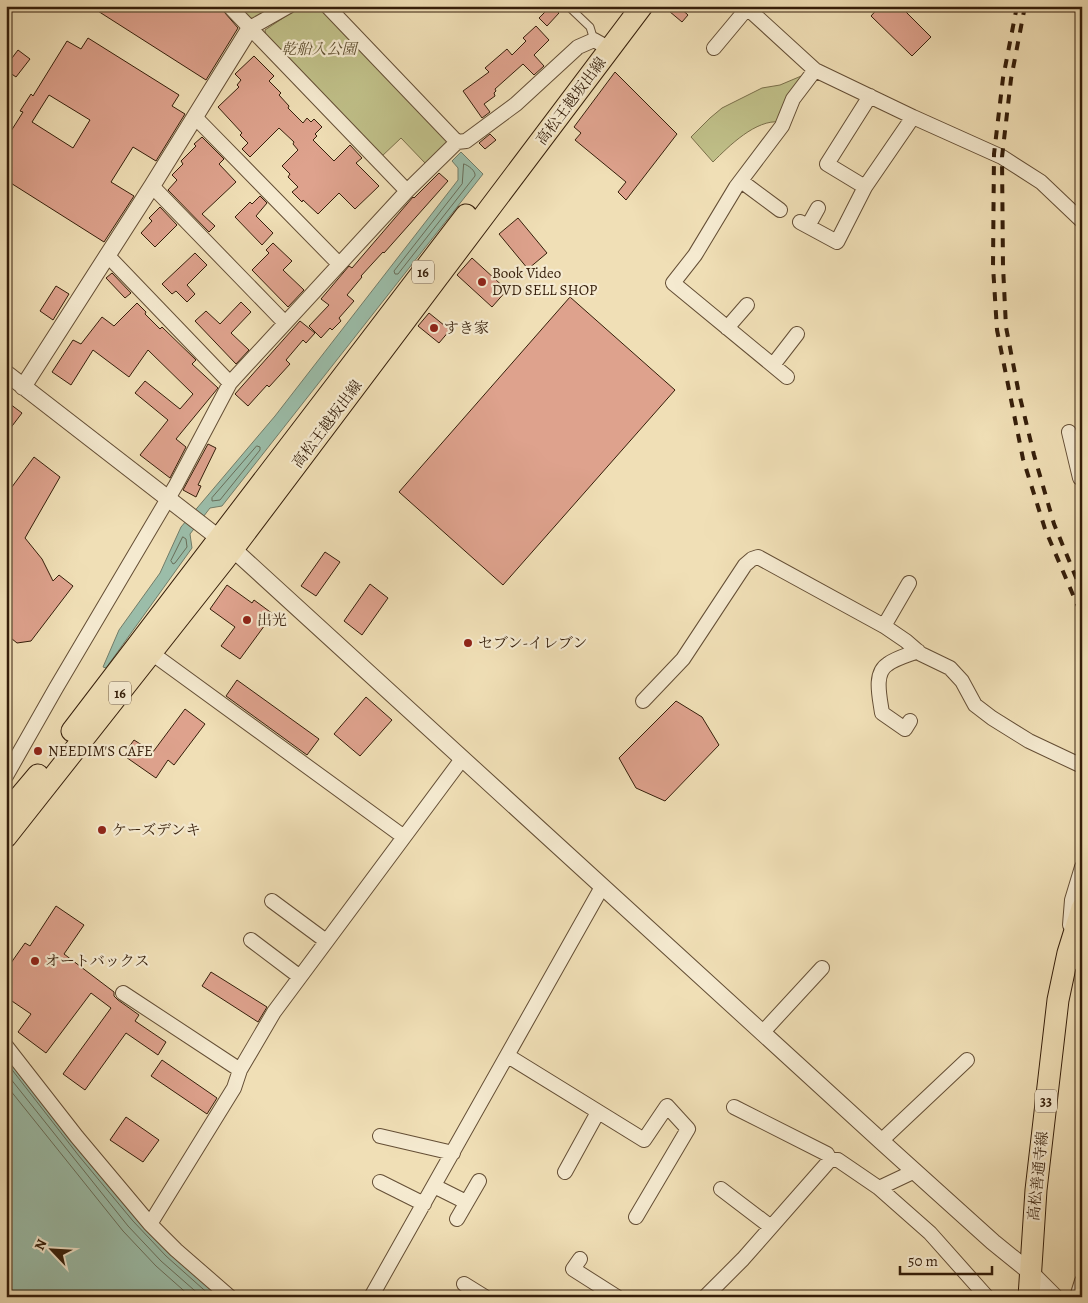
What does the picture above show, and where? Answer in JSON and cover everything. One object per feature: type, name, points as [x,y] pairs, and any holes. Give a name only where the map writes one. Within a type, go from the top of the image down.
[{"type":"main road","name":"高松王越坂出線","points":[[7,828],[227,543],[601,44],[626,6]]},
{"type":"main road","name":"高松王越坂出線","points":[[601,44],[642,6]]},
{"type":"main road","name":"高松善通寺線","points":[[1040,1290],[1041,1230],[1056,1069],[1077,954],[1082,908]]},
{"type":"street","points":[[229,6],[407,191]]},
{"type":"street","points":[[23,387],[152,186],[250,28],[288,6]]},
{"type":"street","points":[[327,6],[457,142]]},
{"type":"street","points":[[714,48],[747,7],[815,70],[1002,157],[1041,182],[1082,221]]},
{"type":"street","points":[[6,776],[168,497],[230,383],[407,191],[457,142],[466,141],[516,104],[578,47],[601,44]]},
{"type":"street","points":[[787,377],[673,283],[695,255],[736,187],[782,126],[793,99],[815,70]]},
{"type":"street","points":[[865,187],[827,164],[870,96]]},
{"type":"street","points":[[195,117],[339,264]]},
{"type":"street","points":[[818,208],[804,224],[837,242],[865,187],[913,117]]},
{"type":"street","points":[[741,181],[780,210]]},
{"type":"street","points":[[152,186],[285,323]]},
{"type":"street","points":[[107,255],[230,383]]},
{"type":"street","points":[[727,328],[747,305]]},
{"type":"street","points":[[773,365],[797,334]]},
{"type":"street","points":[[6,373],[227,543],[993,1242],[1040,1290]]},
{"type":"street","points":[[1069,432],[1080,478],[1082,478]]},
{"type":"street","points":[[643,701],[683,659],[745,565],[758,557],[884,626],[918,651],[950,668],[962,681],[975,705],[992,718],[1029,741],[1082,766]]},
{"type":"street","points":[[884,626],[909,584]]},
{"type":"street","points":[[145,648],[404,837]]},
{"type":"street","points":[[910,721],[905,729],[882,713],[878,685],[881,673],[887,664],[918,651]]},
{"type":"street","points":[[150,1224],[234,1088],[240,1070],[274,1012],[462,759]]},
{"type":"street","points":[[1077,954],[1072,900],[1082,867]]},
{"type":"street","points":[[371,1297],[602,887]]},
{"type":"street","points":[[272,901],[326,941]]},
{"type":"street","points":[[251,940],[300,976]]},
{"type":"street","points":[[762,1033],[822,968]]},
{"type":"street","points":[[123,992],[240,1070]]},
{"type":"street","points":[[6,1046],[77,1137],[150,1224],[176,1250],[230,1297]]},
{"type":"street","points":[[508,1056],[644,1140],[666,1106],[688,1129],[636,1217]]},
{"type":"street","points":[[881,1141],[968,1060]]},
{"type":"street","points":[[734,1107],[827,1154],[830,1160]]},
{"type":"street","points":[[565,1172],[598,1112]]},
{"type":"street","points":[[380,1136],[453,1154]]},
{"type":"street","points":[[705,1297],[743,1259],[830,1160],[838,1160],[879,1188],[930,1233],[987,1297]]},
{"type":"street","points":[[879,1188],[914,1171]]},
{"type":"street","points":[[457,1219],[479,1181]]},
{"type":"street","points":[[380,1182],[424,1204]]},
{"type":"street","points":[[434,1186],[466,1202]]},
{"type":"street","points":[[722,1189],[771,1227]]},
{"type":"street","points":[[580,1259],[573,1269],[617,1297]]},
{"type":"street","points":[[1076,1297],[1082,1281]]},
{"type":"street","points":[[464,1284],[485,1297]]},
{"type":"lane","points":[[568,6],[590,27],[601,44]]},
{"type":"green space","name":"乾船入公園","points":[[235,6],[275,6],[255,19],[246,17]]},
{"type":"green space","name":"乾船入公園","points":[[301,6],[320,6],[449,141],[425,163],[401,138],[381,157],[266,39],[265,30]]},
{"type":"green space","points":[[806,74],[780,122],[771,122],[752,129],[713,162],[691,137],[722,108],[762,88],[780,85]]},
{"type":"water","points":[[461,152],[483,174],[222,506],[210,508],[190,534],[192,548],[106,668],[103,667],[119,630],[160,573],[181,527],[275,416],[458,180],[458,168],[452,161]]},
{"type":"water","points":[[6,1054],[219,1297],[6,1297]]},
{"type":"building","points":[[90,6],[219,6],[238,28],[206,80]]},
{"type":"building","points":[[551,6],[559,13],[547,26],[539,18]]},
{"type":"building","points":[[663,6],[678,6],[688,15],[682,22]]},
{"type":"building","points":[[880,6],[900,6],[931,37],[912,56],[871,16]]},
{"type":"building","points":[[536,26],[549,40],[534,55],[544,66],[534,75],[523,64],[495,89],[495,96],[484,104],[490,112],[482,118],[463,91],[489,72],[485,68],[507,49],[512,55],[526,41],[523,38]]},
{"type":"building","points":[[88,38],[179,95],[172,106],[185,114],[156,161],[133,147],[111,182],[134,196],[104,242],[6,180],[6,139],[23,112],[20,111],[31,94],[33,96],[67,41],[81,49]],"holes":[[[49,95],[90,120],[73,148],[32,122]]]},
{"type":"building","points":[[18,50],[30,59],[16,77],[6,70],[6,66]]},
{"type":"building","points":[[254,56],[274,76],[269,81],[281,93],[279,95],[289,106],[288,108],[303,123],[307,118],[311,122],[314,119],[322,127],[315,134],[317,136],[313,140],[334,161],[350,145],[362,158],[356,163],[379,186],[355,209],[339,193],[318,214],[292,192],[298,187],[288,177],[290,174],[282,166],[298,150],[293,144],[294,142],[279,128],[250,157],[242,149],[248,143],[240,135],[242,133],[218,107],[239,87],[237,85],[241,80],[235,74]]},
{"type":"building","points":[[615,72],[677,134],[626,200],[618,192],[626,182],[575,140],[581,133],[574,127]]},
{"type":"building","points":[[490,134],[496,140],[485,149],[479,143]]},
{"type":"building","points":[[202,137],[224,159],[219,164],[236,182],[202,214],[215,226],[209,232],[168,190],[177,180],[172,175],[183,164],[181,161],[196,146],[194,144]]},
{"type":"building","points":[[439,173],[448,181],[361,276],[347,295],[354,301],[339,318],[341,321],[332,330],[330,328],[321,338],[309,326],[329,305],[321,299],[349,266],[352,268],[413,197]]},
{"type":"building","points":[[260,196],[267,203],[256,216],[273,233],[262,245],[235,217],[250,202],[252,204]]},
{"type":"building","points":[[160,207],[177,225],[155,247],[141,233],[152,221],[149,218]]},
{"type":"building","points":[[518,218],[547,253],[528,269],[499,234]]},
{"type":"building","points":[[273,243],[292,261],[283,270],[304,290],[288,307],[252,270],[269,253],[266,250]]},
{"type":"building","points":[[195,253],[207,265],[187,285],[195,294],[187,302],[176,291],[172,294],[162,284]]},
{"type":"building","name":"Book Video DVD SELL SHOP","points":[[472,258],[507,290],[492,307],[457,275]]},
{"type":"building","points":[[112,273],[131,293],[125,298],[106,278]]},
{"type":"building","points":[[56,286],[69,294],[53,320],[40,311]]},
{"type":"building","points":[[570,297],[675,390],[503,585],[399,492]]},
{"type":"building","points":[[241,302],[251,312],[231,333],[249,350],[236,364],[195,321],[206,311],[220,324]]},
{"type":"building","points":[[137,303],[160,329],[162,327],[196,360],[192,364],[218,388],[176,439],[186,447],[170,478],[140,455],[168,420],[135,393],[145,381],[180,409],[193,394],[148,350],[129,377],[93,350],[71,385],[52,372],[73,340],[81,344],[102,317],[114,326]]},
{"type":"building","name":"すき家","points":[[429,313],[450,330],[439,343],[418,326]]},
{"type":"building","points":[[300,321],[315,333],[306,343],[303,340],[286,360],[290,364],[248,406],[235,394]]},
{"type":"building","points":[[6,401],[22,413],[6,434]]},
{"type":"building","points":[[208,444],[216,448],[198,485],[201,486],[196,497],[183,490]]},
{"type":"building","points":[[34,457],[60,477],[25,538],[42,559],[53,581],[59,575],[73,586],[31,641],[17,643],[6,634],[6,495]]},
{"type":"building","points":[[325,552],[340,562],[316,596],[301,586]]},
{"type":"building","points":[[370,584],[388,598],[362,635],[344,621]]},
{"type":"building","name":"出光","points":[[227,585],[252,603],[254,600],[273,614],[240,659],[221,646],[235,627],[210,609]]},
{"type":"building","points":[[237,680],[319,739],[307,755],[226,696]]},
{"type":"building","points":[[366,697],[392,720],[360,756],[334,734]]},
{"type":"building","points":[[676,701],[702,717],[719,745],[665,801],[636,788],[619,758]]},
{"type":"building","points":[[185,709],[205,724],[174,765],[168,760],[156,778],[123,755],[134,740],[153,752]]},
{"type":"building","points":[[56,906],[84,925],[64,954],[114,992],[114,996],[118,1000],[139,1015],[135,1021],[166,1042],[158,1055],[126,1033],[85,1090],[63,1074],[111,1008],[91,993],[46,1053],[18,1032],[31,1014],[6,997],[6,970],[25,943],[30,946]]},
{"type":"building","points":[[211,972],[267,1007],[258,1022],[202,986]]},
{"type":"building","points":[[162,1060],[217,1098],[207,1114],[151,1076]]},
{"type":"building","points":[[126,1117],[159,1140],[143,1162],[110,1140]]},
{"type":"railway","points":[[1017,6],[1003,78],[994,154],[993,266],[997,330],[1023,459],[1045,529],[1082,616]]},
{"type":"railway","points":[[1025,6],[1011,79],[1002,157],[1003,266],[1006,327],[1018,389],[1034,455],[1054,524],[1082,592]]},
{"type":"place","name":"Book Video DVD SELL SHOP","points":[[482,282]]},
{"type":"place","name":"すき家","points":[[434,328]]},
{"type":"place","name":"出光","points":[[247,620]]},
{"type":"place","name":"セブン-イレブン","points":[[468,643]]},
{"type":"place","name":"NEEDIM'S CAFE","points":[[38,751]]},
{"type":"place","name":"ケーズデンキ","points":[[102,830]]},
{"type":"place","name":"オートバックス","points":[[35,961]]}]
